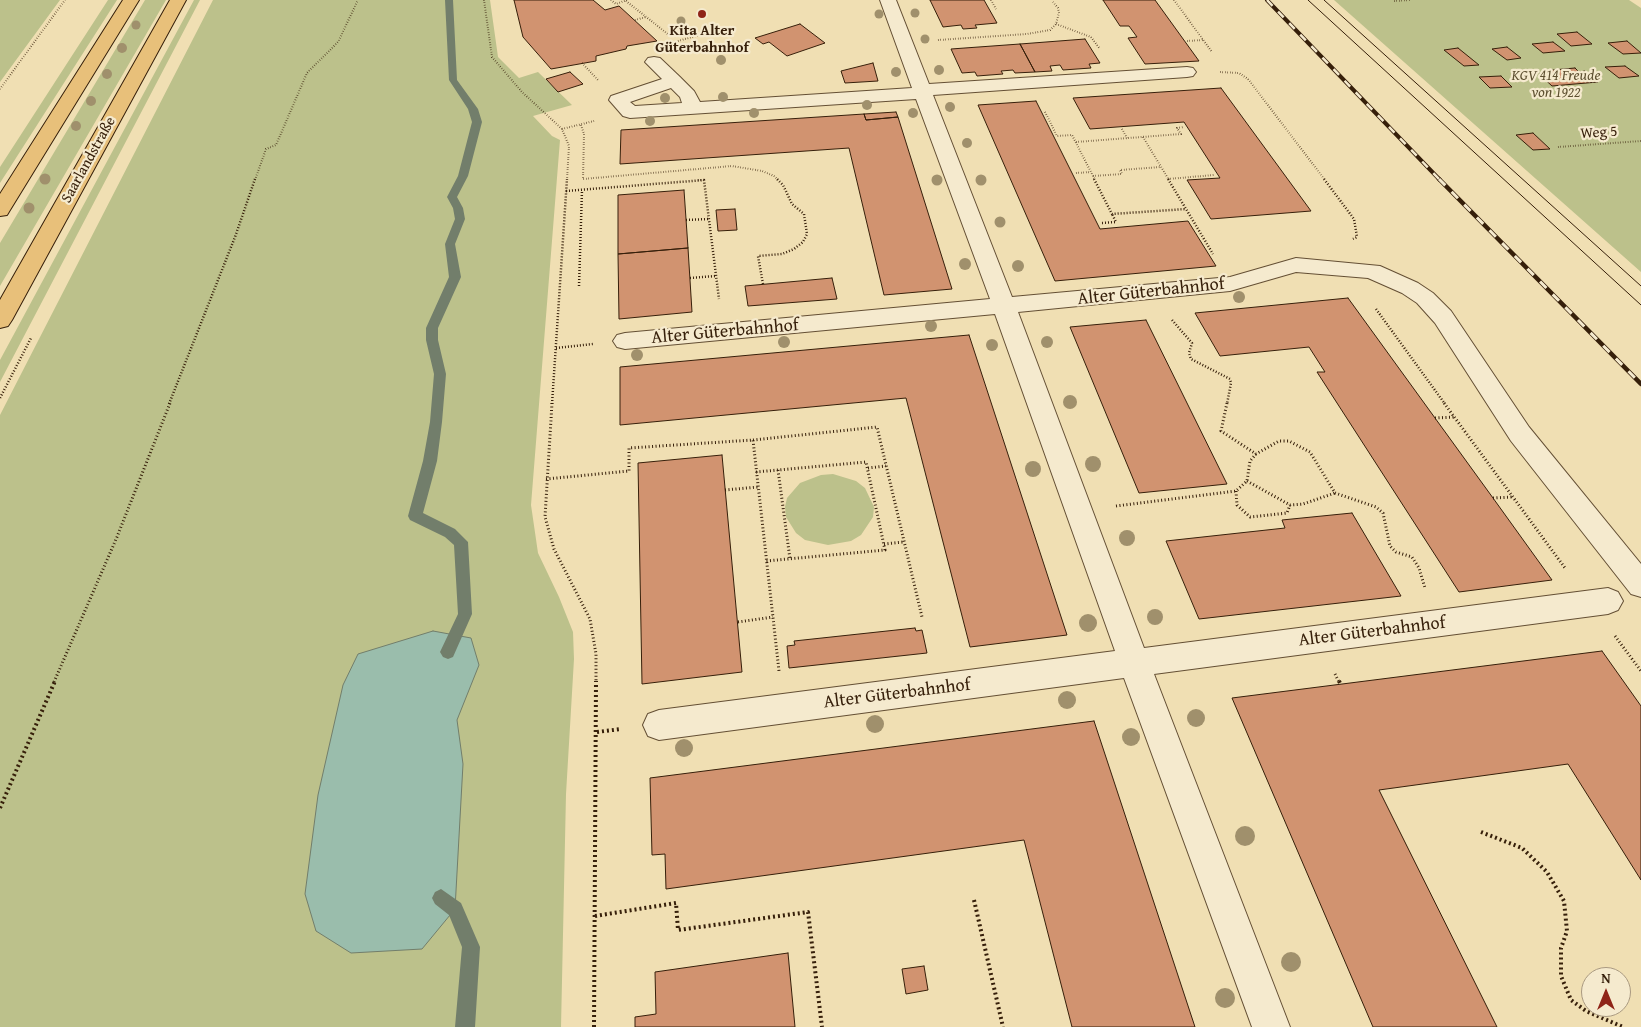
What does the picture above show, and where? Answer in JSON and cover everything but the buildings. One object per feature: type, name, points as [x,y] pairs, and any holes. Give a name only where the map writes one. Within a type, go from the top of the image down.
[{"type":"main road","points":[[0,210],[131,0]]},
{"type":"main road","name":"Saarlandstraße","points":[[0,320],[178,0]]},
{"type":"street","points":[[888,0],[1004,306],[1078,511],[1271,1027]]},
{"type":"street","points":[[654,62],[688,95],[693,108]]},
{"type":"street","points":[[674,81],[618,100],[630,112],[1187,72]]},
{"type":"street","points":[[1296,265],[1372,271],[1410,288],[1426,298],[1443,318],[1526,441],[1641,585]]},
{"type":"street","name":"Alter Güterbahnhof","points":[[625,341],[1230,284],[1296,265]]},
{"type":"street","name":"Alter Güterbahnhof","points":[[659,725],[1600,602]]},
{"type":"path","points":[[0,89],[65,0]]},
{"type":"path","points":[[0,808],[117,537],[231,246],[266,150],[276,145],[307,73],[338,42],[358,0]]},
{"type":"path","points":[[484,0],[492,57],[522,92],[562,129],[570,146],[546,479],[545,518],[554,549],[590,619],[596,654],[594,1027]]},
{"type":"path","points":[[611,0],[616,4],[627,0],[669,35]]},
{"type":"path","points":[[991,0],[996,9]]},
{"type":"path","points":[[1174,0],[1204,40],[1218,63],[1210,68],[1187,72]]},
{"type":"path","points":[[1394,1],[1410,0]]},
{"type":"path","points":[[904,42],[1027,34],[1050,30],[1056,24],[1060,13],[1053,2]]},
{"type":"path","points":[[635,20],[646,16]]},
{"type":"path","points":[[1056,24],[1091,37],[1117,76]]},
{"type":"path","points":[[1184,41],[1204,40]]},
{"type":"path","points":[[1187,72],[1233,72],[1244,75],[1354,219],[1357,237],[1296,265]]},
{"type":"path","points":[[1031,82],[1058,136],[1072,135],[1116,222],[1102,223]]},
{"type":"path","points":[[562,129],[595,121]]},
{"type":"path","points":[[581,125],[584,134],[582,178],[732,166],[762,171],[774,176],[783,185],[792,204],[804,214],[807,234],[803,242],[794,250],[782,254],[758,256],[762,284]]},
{"type":"path","points":[[1076,142],[1181,134],[1177,128],[1184,127]]},
{"type":"path","points":[[1122,129],[1127,138]]},
{"type":"path","points":[[1143,137],[1230,284]]},
{"type":"path","name":"Weg 5","points":[[1558,147],[1641,141]]},
{"type":"path","points":[[1093,176],[1122,174],[1120,170],[1161,167]]},
{"type":"path","points":[[1076,173],[1091,172]]},
{"type":"path","points":[[1168,179],[1214,175]]},
{"type":"path","points":[[566,191],[704,180],[723,332]]},
{"type":"path","points":[[579,286],[582,190]]},
{"type":"path","points":[[1112,214],[1186,208]]},
{"type":"path","points":[[686,220],[709,219]]},
{"type":"path","points":[[690,278],[716,276]]},
{"type":"path","points":[[1156,291],[1172,321],[1192,343],[1189,353],[1191,359],[1230,379],[1231,383],[1221,431],[1256,454]]},
{"type":"path","points":[[1372,304],[1513,497],[1600,602],[1641,671]]},
{"type":"path","points":[[1436,418],[1454,417]]},
{"type":"path","points":[[546,479],[629,471],[629,448],[753,440],[877,427],[922,617]]},
{"type":"path","points":[[753,440],[779,671]]},
{"type":"path","points":[[1078,511],[1236,491],[1247,481],[1250,461],[1256,454],[1279,441],[1289,441],[1310,452],[1335,492],[1376,507],[1383,513],[1390,546],[1396,552],[1412,557],[1419,568],[1425,588],[1446,622]]},
{"type":"path","points":[[756,472],[866,462],[885,550],[766,561]]},
{"type":"path","points":[[868,468],[886,466]]},
{"type":"path","points":[[778,470],[790,559]]},
{"type":"path","points":[[1247,481],[1290,505],[1303,504],[1335,492]]},
{"type":"path","points":[[725,490],[758,487]]},
{"type":"path","points":[[1236,491],[1237,506],[1250,518],[1287,513],[1290,505]]},
{"type":"path","points":[[1493,498],[1513,497]]},
{"type":"path","points":[[884,544],[903,542]]},
{"type":"path","points":[[738,622],[773,617]]},
{"type":"path","points":[[1481,832],[1522,848],[1547,872],[1564,901],[1567,931],[1561,948],[1562,976],[1571,1000],[1586,1011],[1623,1027]]},
{"type":"path","points":[[974,900],[1003,1027]]},
{"type":"path","points":[[595,916],[676,903],[678,930],[808,912],[822,1027]]},
{"type":"green space","points":[[0,0],[60,0],[0,82]]},
{"type":"green space","points":[[108,0],[117,0],[0,183],[0,167]]},
{"type":"green space","points":[[145,0],[166,0],[0,286],[0,243]]},
{"type":"green space","points":[[194,0],[200,0],[0,382],[0,360]]},
{"type":"green space","points":[[213,0],[490,0],[498,57],[519,78],[538,72],[572,105],[533,116],[552,136],[560,140],[531,505],[538,553],[573,632],[574,659],[566,794],[561,1027],[0,1027],[0,415]]},
{"type":"green space","name":"KGV 414 Freude von 1922","points":[[1334,0],[1629,0],[1641,8],[1641,272]]},
{"type":"green space","points":[[833,474],[856,481],[865,488],[874,507],[873,517],[861,535],[851,541],[828,545],[805,540],[796,533],[786,517],[785,507],[787,498],[800,483],[821,475]]},
{"type":"shaded area","points":[[433,631],[471,638],[479,665],[457,720],[463,764],[455,909],[422,949],[351,953],[316,931],[305,894],[318,795],[343,685],[358,654]]},
{"type":"waterway","points":[[448,652],[465,614],[461,542],[450,533],[415,516],[430,461],[436,422],[440,374],[432,340],[432,328],[455,277],[450,244],[460,219],[458,208],[452,197],[463,176],[477,122],[473,109],[453,80],[449,0]]},
{"type":"waterway","points":[[441,898],[455,909],[471,947],[465,1027]]},
{"type":"tram line","points":[[1308,0],[1641,305]]},
{"type":"tram line","points":[[1324,0],[1641,286]]},
{"type":"railway","points":[[1267,0],[1440,180]]},
{"type":"railway","points":[[1439,179],[1641,384]]},
{"type":"place","name":"Kita Alter Güterbahnhof","points":[[702,14]]}]
